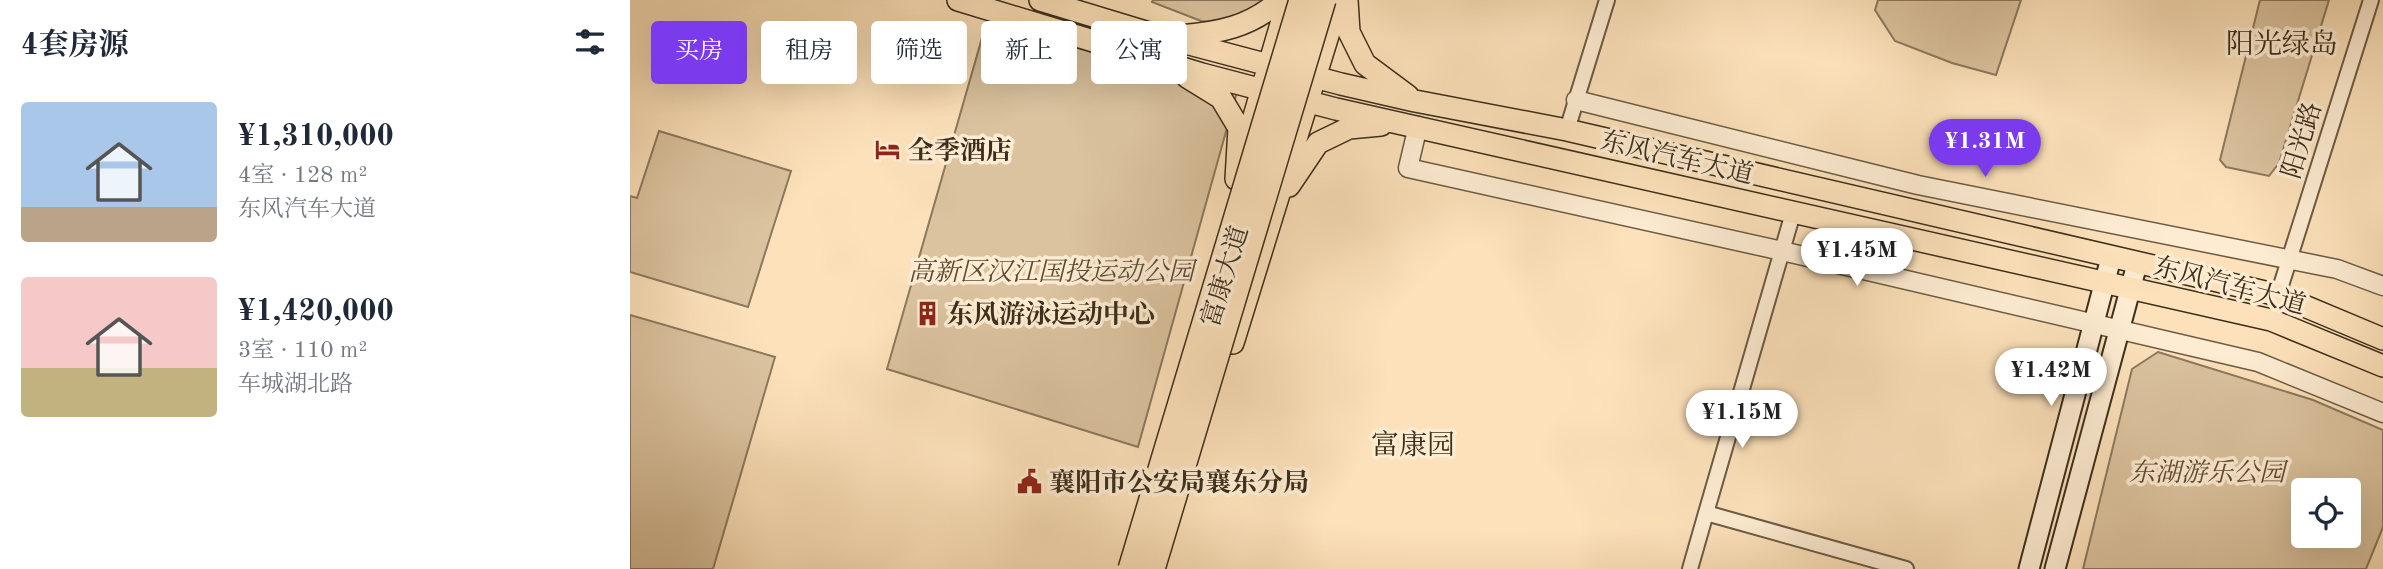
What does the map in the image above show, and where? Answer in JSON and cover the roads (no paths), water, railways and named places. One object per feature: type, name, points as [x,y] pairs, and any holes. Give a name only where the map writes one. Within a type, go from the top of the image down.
[{"type":"highway","points":[[1130,569],[1301,0]]},
{"type":"highway","points":[[1153,569],[1324,0]]},
{"type":"main road","name":"东风汽车大道","points":[[958,0],[1091,41]]},
{"type":"main road","name":"东风汽车大道","points":[[1040,0],[1110,21]]},
{"type":"main road","points":[[1187,35],[1232,28],[1264,15],[1280,0]]},
{"type":"main road","name":"富康大道","points":[[1119,569],[1288,0]]},
{"type":"main road","name":"富康大道","points":[[1163,569],[1339,0]]},
{"type":"main road","points":[[1347,0],[1349,32],[1365,64],[1415,101]]},
{"type":"main road","name":"东风汽车大道","points":[[1187,44],[1315,78],[1415,101],[1567,130],[2278,295],[2383,339]]},
{"type":"main road","name":"东风汽车大道","points":[[1187,69],[1308,101],[2270,320],[2383,366]]},
{"type":"main road","points":[[1187,77],[1221,98],[1239,128],[1236,179]]},
{"type":"main road","points":[[1276,205],[1318,143],[1349,128],[1410,124]]},
{"type":"main road","points":[[2029,569],[2112,258]]},
{"type":"main road","points":[[2055,569],[2137,264]]},
{"type":"street","points":[[1567,130],[1607,0]]},
{"type":"street","name":"阳光路","points":[[2278,295],[2371,0]]},
{"type":"street","points":[[1577,100],[1918,185],[2337,269],[2383,286]]},
{"type":"street","points":[[1410,124],[1408,168],[1782,251],[2258,362],[2383,414]]},
{"type":"street","points":[[1690,569],[1793,212]]},
{"type":"street","points":[[1706,513],[1906,569]]},
{"type":"place","name":"全季酒店","points":[[888,150]]},
{"type":"place","name":"东风游泳运动中心","points":[[927,314]]},
{"type":"place","name":"襄阳市公安局襄东分局","points":[[1029,482]]},
{"type":"district","name":"阳光绿岛","points":[[2282,43]]},
{"type":"district","name":"富康园","points":[[1413,444]]},
{"type":"park label","name":"高新区汉江国投运动公园","points":[[1051,271]]},
{"type":"park label","name":"东湖游乐公园","points":[[2207,472]]}]
